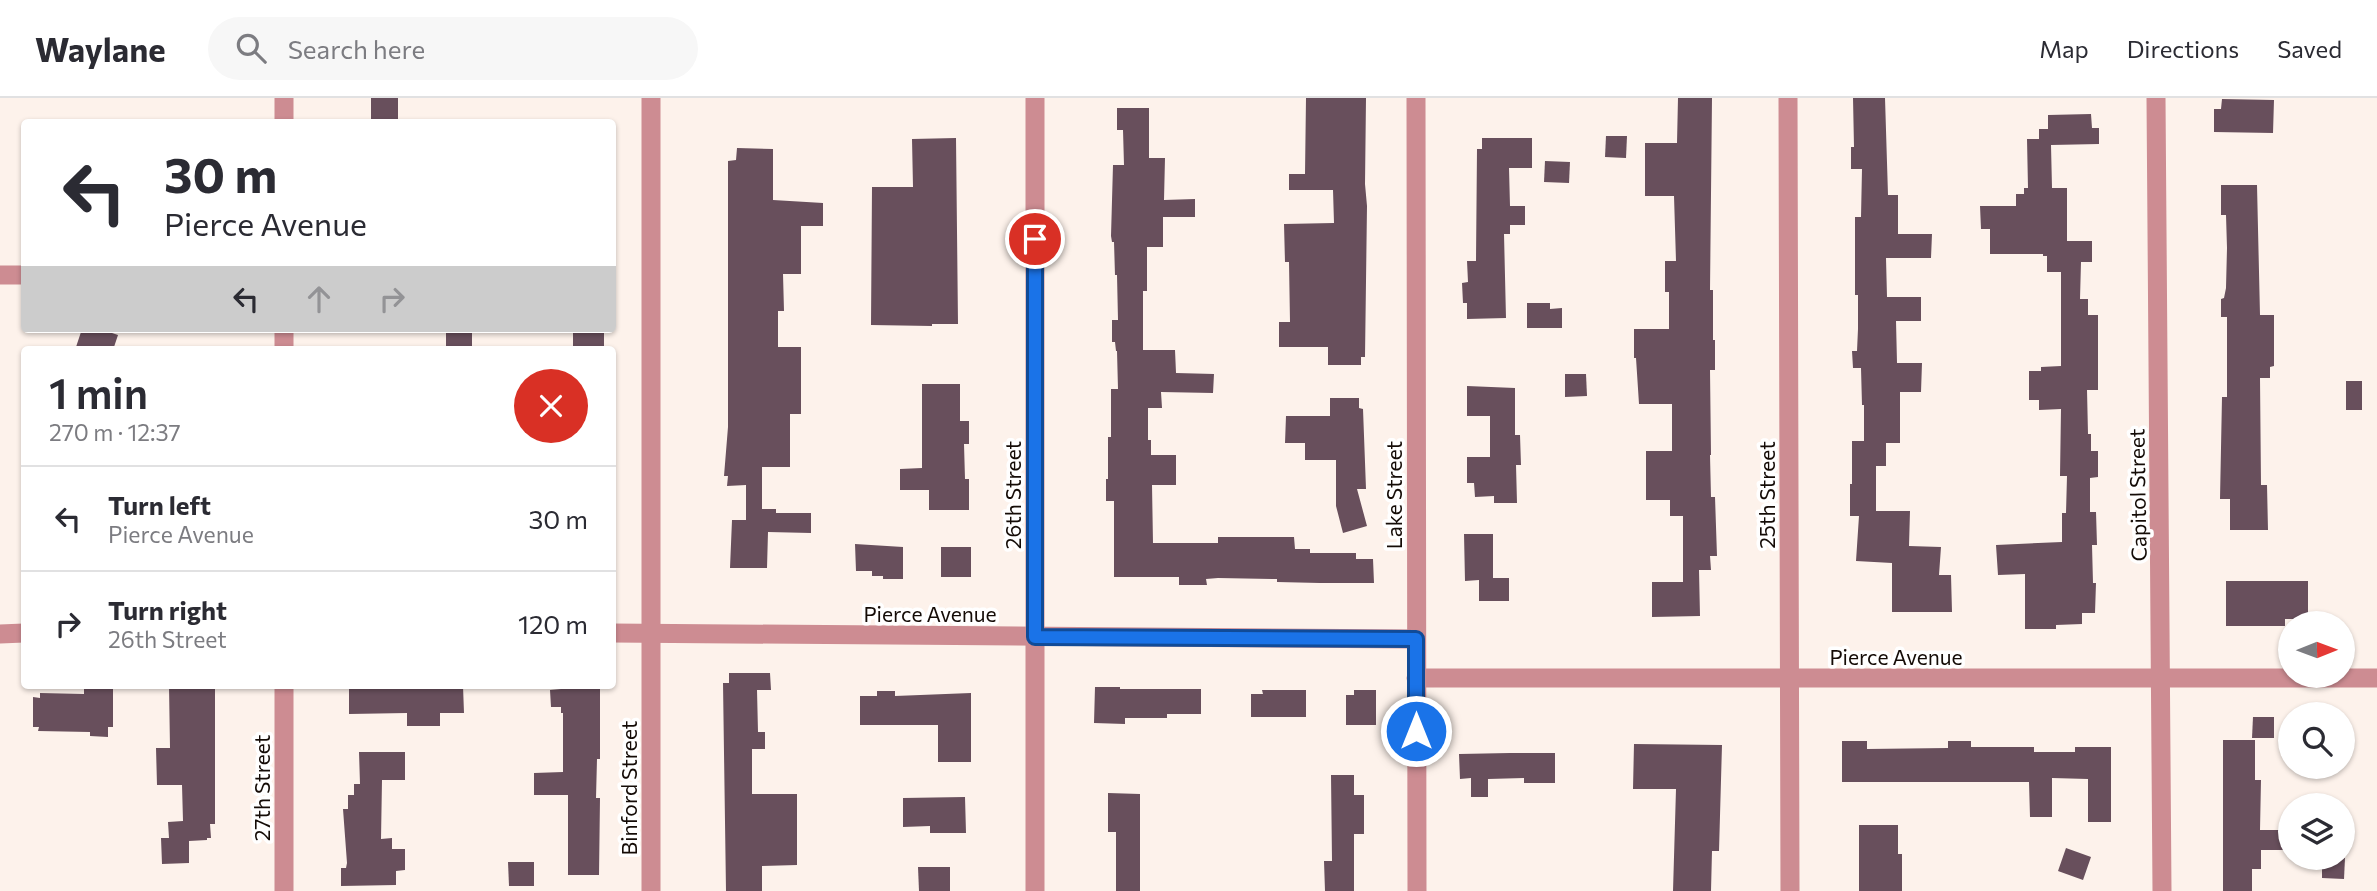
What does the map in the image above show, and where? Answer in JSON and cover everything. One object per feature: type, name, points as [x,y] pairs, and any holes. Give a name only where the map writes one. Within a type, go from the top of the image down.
[{"type":"street","points":[[284,98],[284,119]]},
{"type":"street","name":"Binford Street","points":[[651,98],[651,891]]},
{"type":"street","name":"26th Street","points":[[1035,98],[1035,891]]},
{"type":"street","name":"Lake Street","points":[[1416,98],[1417,891]]},
{"type":"street","name":"25th Street","points":[[1788,98],[1790,891]]},
{"type":"street","name":"Capitol Street","points":[[2156,98],[2162,891]]},
{"type":"street","points":[[0,275],[21,275]]},
{"type":"street","name":"Pierce Avenue","points":[[616,633],[1416,639]]},
{"type":"street","points":[[0,634],[21,634]]},
{"type":"street","name":"Pierce Avenue","points":[[1416,678],[2377,678]]},
{"type":"street","name":"27th Street","points":[[284,689],[284,891]]},
{"type":"building","points":[[371,98],[398,98],[398,119],[371,119]]},
{"type":"building","points":[[1306,98],[1366,98],[1365,357],[1361,357],[1361,365],[1328,365],[1328,347],[1279,347],[1279,322],[1290,322],[1289,262],[1285,262],[1284,224],[1334,223],[1333,190],[1289,190],[1289,174],[1305,174]]},
{"type":"building","points":[[1678,98],[1712,98],[1710,290],[1713,290],[1715,370],[1710,370],[1710,455],[1717,556],[1710,556],[1711,570],[1699,570],[1700,616],[1652,617],[1652,582],[1683,582],[1683,516],[1670,516],[1670,500],[1646,500],[1646,451],[1672,451],[1672,404],[1639,404],[1634,329],[1669,329],[1669,292],[1665,292],[1665,261],[1676,261],[1674,196],[1645,196],[1645,143],[1677,143]]},
{"type":"building","points":[[1853,98],[1885,98],[1888,195],[1898,195],[1898,234],[1932,234],[1931,258],[1886,258],[1887,297],[1921,297],[1921,321],[1896,321],[1897,363],[1922,363],[1921,392],[1900,392],[1900,443],[1886,443],[1886,466],[1876,466],[1876,511],[1910,511],[1909,546],[1941,547],[1939,575],[1951,575],[1952,612],[1892,612],[1892,563],[1856,561],[1859,516],[1850,516],[1852,441],[1864,441],[1864,405],[1861,368],[1853,368],[1852,351],[1857,351],[1855,217],[1861,217],[1862,169],[1851,169],[1851,147],[1854,147]]},
{"type":"building","points":[[2222,99],[2274,100],[2273,133],[2214,132],[2214,109],[2221,109]]},
{"type":"building","points":[[1117,108],[1149,108],[1149,158],[1165,158],[1164,200],[1195,199],[1195,217],[1163,217],[1163,247],[1147,247],[1147,291],[1143,291],[1143,350],[1175,350],[1176,373],[1214,374],[1213,393],[1161,392],[1162,408],[1148,408],[1151,455],[1176,455],[1176,485],[1152,485],[1153,543],[1218,543],[1218,537],[1294,537],[1295,549],[1310,549],[1310,553],[1356,553],[1356,559],[1373,559],[1374,583],[1277,582],[1277,579],[1218,578],[1206,579],[1207,585],[1179,585],[1179,577],[1114,577],[1114,501],[1106,501],[1106,479],[1108,437],[1111,437],[1111,389],[1118,389],[1117,351],[1115,342],[1112,342],[1112,320],[1118,320],[1117,275],[1111,236],[1113,165],[1124,165],[1123,130],[1117,130]]},
{"type":"building","points":[[2091,114],[2092,128],[2099,128],[2099,144],[2051,145],[2052,188],[2067,188],[2067,241],[2092,241],[2092,262],[2081,262],[2080,299],[2088,299],[2088,315],[2098,315],[2098,390],[2087,390],[2091,451],[2098,451],[2098,477],[2090,478],[2090,512],[2096,512],[2097,545],[2092,545],[2093,583],[2096,583],[2095,613],[2082,613],[2082,624],[2056,625],[2056,629],[2025,629],[2025,574],[1998,575],[1996,545],[2062,542],[2062,513],[2066,513],[2067,476],[2060,476],[2061,409],[2039,410],[2039,400],[2029,400],[2029,371],[2061,366],[2061,272],[2047,272],[2047,256],[2043,254],[1990,254],[1990,229],[1981,229],[1980,206],[2016,206],[2016,194],[2024,194],[2024,188],[2028,188],[2027,139],[2039,139],[2039,129],[2048,129],[2048,115]]},
{"type":"building","points":[[1606,136],[1627,136],[1626,158],[1605,157]]},
{"type":"building","points":[[956,138],[958,324],[871,325],[872,187],[913,187],[912,139]]},
{"type":"building","points":[[1482,138],[1532,138],[1532,168],[1509,168],[1510,206],[1525,206],[1525,225],[1510,225],[1510,234],[1504,234],[1506,318],[1467,319],[1467,303],[1463,303],[1462,283],[1468,282],[1467,261],[1476,261],[1477,149],[1482,149]]},
{"type":"building","points":[[737,148],[773,149],[773,200],[823,203],[823,226],[801,226],[801,274],[783,274],[784,311],[778,311],[778,347],[801,347],[801,414],[790,414],[790,467],[762,467],[762,509],[776,509],[776,513],[811,513],[811,533],[768,532],[767,568],[730,568],[732,520],[746,520],[746,485],[727,486],[728,476],[724,476],[728,427],[728,161],[736,160]]},
{"type":"building","points":[[1545,161],[1570,162],[1569,183],[1544,182]]},
{"type":"building","points":[[2221,185],[2257,185],[2260,315],[2274,315],[2274,366],[2270,367],[2270,378],[2260,378],[2261,485],[2267,485],[2268,530],[2230,530],[2230,499],[2220,499],[2222,397],[2227,397],[2227,317],[2221,317],[2221,299],[2224,298],[2226,288],[2227,248],[2226,215],[2221,215]]},
{"type":"building","points":[[1527,303],[1550,303],[1550,309],[1562,308],[1562,328],[1527,328]]},
{"type":"building","points":[[81,333],[118,335],[114,346],[76,346]]},
{"type":"building","points":[[446,333],[472,333],[472,346],[446,346]]},
{"type":"building","points":[[573,333],[604,333],[604,346],[573,346]]},
{"type":"building","points":[[1565,374],[1586,374],[1587,396],[1565,397]]},
{"type":"building","points":[[2346,381],[2362,381],[2362,410],[2346,410]]},
{"type":"building","points":[[922,384],[960,384],[960,421],[969,421],[969,444],[964,444],[965,479],[969,479],[969,510],[929,510],[929,490],[900,490],[900,469],[922,468]]},
{"type":"building","points":[[1467,386],[1515,388],[1515,435],[1520,435],[1521,465],[1516,465],[1517,503],[1494,503],[1494,496],[1475,497],[1474,483],[1467,483],[1467,457],[1490,457],[1490,416],[1467,416]]},
{"type":"building","points":[[1330,398],[1359,398],[1359,408],[1363,409],[1366,489],[1357,489],[1367,526],[1343,533],[1336,506],[1336,460],[1305,460],[1305,443],[1285,443],[1286,416],[1330,416]]},
{"type":"building","points":[[1464,534],[1493,534],[1493,578],[1509,578],[1509,601],[1479,601],[1479,580],[1465,581]]},
{"type":"building","points":[[855,544],[903,547],[903,579],[883,579],[883,576],[872,576],[872,571],[856,571]]},
{"type":"building","points":[[941,547],[971,547],[971,577],[941,577]]},
{"type":"building","points":[[2226,581],[2308,581],[2308,611],[2278,611],[2278,626],[2226,626]]},
{"type":"building","points":[[729,673],[770,673],[771,690],[757,690],[758,732],[765,732],[765,749],[752,749],[752,794],[797,794],[797,865],[762,866],[762,891],[726,891],[723,683],[729,683]]},
{"type":"building","points":[[1095,687],[1201,689],[1201,714],[1167,714],[1167,718],[1125,718],[1125,724],[1094,723]]},
{"type":"building","points":[[84,689],[113,689],[113,727],[108,727],[108,737],[90,736],[90,732],[38,731],[39,727],[33,727],[33,697],[40,698],[40,693],[84,694]]},
{"type":"building","points":[[169,689],[215,689],[215,824],[210,824],[211,838],[189,841],[189,863],[162,864],[161,838],[169,838],[168,822],[183,821],[182,785],[157,785],[156,748],[170,748]]},
{"type":"building","points":[[349,689],[463,689],[464,713],[440,713],[440,726],[407,726],[407,713],[349,714]]},
{"type":"building","points":[[600,689],[600,759],[597,759],[596,798],[600,798],[599,875],[568,875],[568,795],[534,795],[534,773],[563,772],[563,713],[561,707],[551,707],[550,690]]},
{"type":"building","points":[[1262,690],[1306,690],[1306,717],[1251,717],[1251,694],[1263,694]]},
{"type":"building","points":[[1354,690],[1376,690],[1376,725],[1346,725],[1346,695],[1354,695]]},
{"type":"building","points":[[877,691],[895,691],[895,696],[971,693],[971,762],[938,762],[938,725],[860,725],[860,696],[877,696]]},
{"type":"building","points":[[2253,717],[2274,717],[2274,738],[2252,738]]},
{"type":"building","points":[[2223,740],[2255,740],[2255,780],[2261,780],[2260,830],[2278,830],[2278,850],[2261,850],[2261,869],[2252,869],[2252,891],[2223,891]]},
{"type":"building","points":[[1842,741],[1867,741],[1867,749],[1948,748],[1948,741],[1971,741],[1971,747],[2034,747],[2034,752],[2075,752],[2075,747],[2111,747],[2111,822],[2088,822],[2088,779],[2052,778],[2052,817],[2030,817],[2029,782],[1842,782]]},
{"type":"building","points":[[1634,744],[1722,745],[1719,851],[1712,851],[1711,891],[1673,891],[1676,789],[1633,789]]},
{"type":"building","points":[[359,752],[405,752],[405,780],[382,780],[381,839],[392,838],[392,849],[405,849],[405,870],[396,871],[396,885],[341,886],[341,868],[346,868],[347,863],[343,809],[348,809],[348,795],[354,795],[354,784],[360,784]]},
{"type":"building","points":[[1555,753],[1555,783],[1524,783],[1524,778],[1488,779],[1488,797],[1471,797],[1471,778],[1460,779],[1459,754]]},
{"type":"building","points":[[1331,775],[1354,775],[1354,795],[1364,795],[1364,834],[1354,834],[1354,891],[1325,891],[1324,861],[1332,861]]},
{"type":"building","points":[[1108,793],[1140,794],[1140,891],[1116,891],[1116,832],[1108,832]]},
{"type":"building","points":[[965,797],[966,833],[930,833],[930,826],[903,827],[903,798]]},
{"type":"building","points":[[1859,825],[1898,825],[1898,854],[1902,854],[1902,891],[1859,891]]},
{"type":"building","points":[[2066,848],[2091,857],[2083,880],[2058,871]]},
{"type":"building","points":[[508,862],[534,862],[534,886],[509,886]]},
{"type":"building","points":[[918,867],[950,867],[950,891],[919,891]]},
{"type":"building","points":[[2322,870],[2344,870],[2344,879],[2322,878]]},
{"type":"route","points":[[1035,239],[1035,637],[1416,639],[1416,731]]}]
